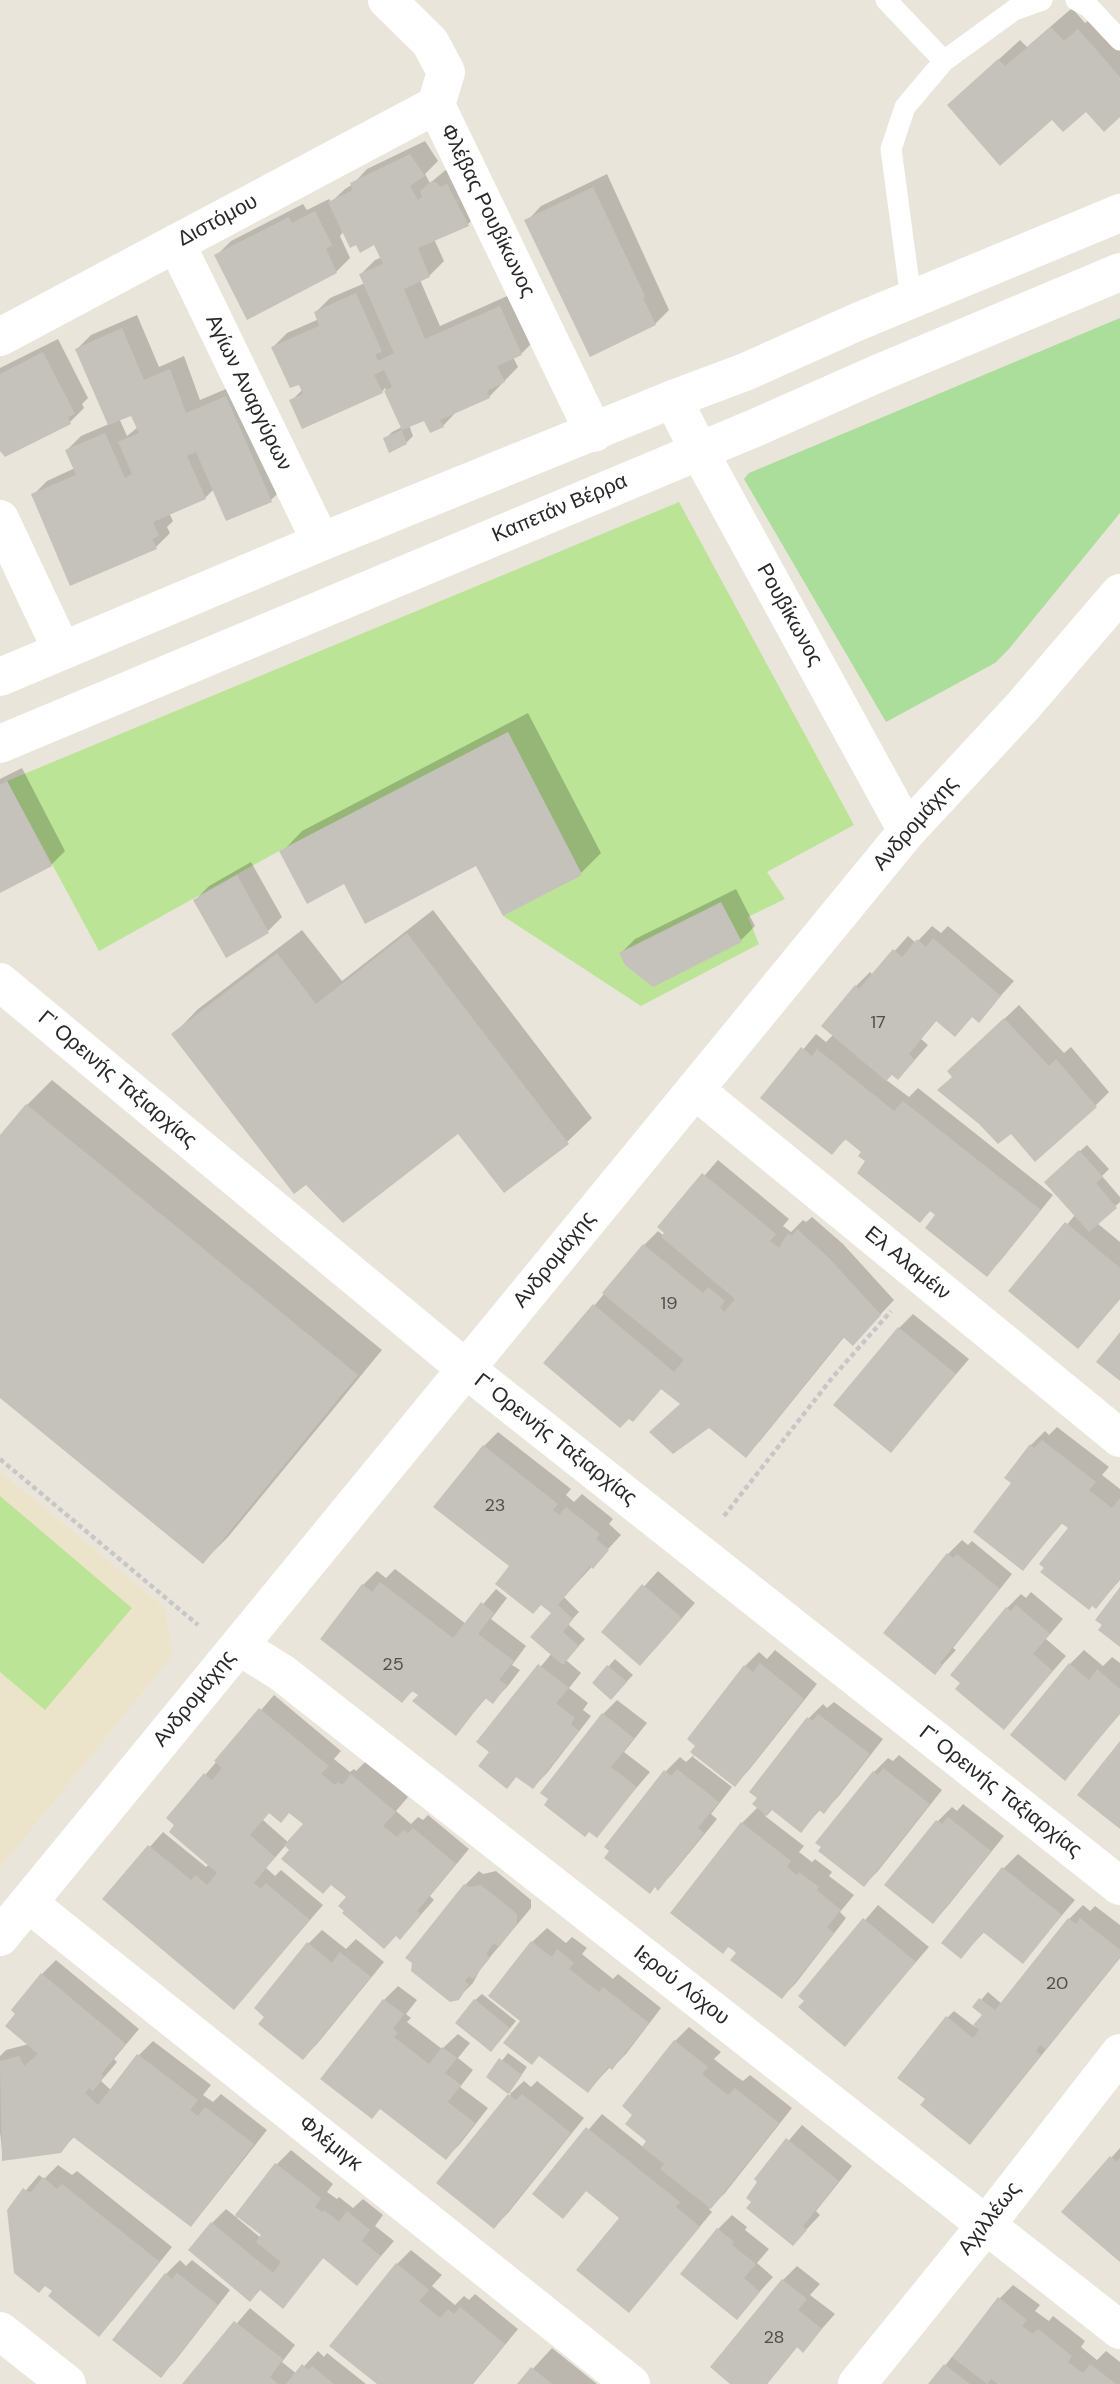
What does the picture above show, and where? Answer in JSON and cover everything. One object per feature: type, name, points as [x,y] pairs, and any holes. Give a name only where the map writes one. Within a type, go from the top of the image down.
[{"type":"street","name":"Φλέβας Ρουβίκωνος","points":[[387,0],[430,42],[446,72],[436,105],[594,433]]},
{"type":"street","name":"Διστόμου","points":[[0,337],[436,105]]},
{"type":"street","points":[[0,677],[321,542],[745,372],[857,321],[1120,213]]},
{"type":"street","name":"Αγίων Αναργύρων","points":[[176,243],[321,542]]},
{"type":"street","name":"Καπετάν Βέρρα","points":[[0,744],[757,428],[879,373],[1120,272]]},
{"type":"street","name":"Ρουβίκωνος","points":[[673,399],[907,831]]},
{"type":"street","points":[[0,519],[62,652]]},
{"type":"street","name":"Ανδρομάχης","points":[[0,1937],[907,831],[1023,706],[1120,593]]},
{"type":"street","name":"Γ' Ορεινής Ταξιαρχίας","points":[[0,982],[466,1369],[1120,1886]]},
{"type":"street","name":"Ελ Αλαμέιν","points":[[695,1090],[1120,1438]]},
{"type":"street","name":"Ιερού Λόχου","points":[[239,1646],[282,1673],[1120,2330]]},
{"type":"street","name":"Φλέμιγκ","points":[[28,1903],[631,2384]]},
{"type":"street","name":"Αχιλλέως","points":[[857,2384],[1120,2053]]},
{"type":"street","points":[[0,2331],[67,2384]]},
{"type":"lane","points":[[886,0],[944,61]]},
{"type":"lane","points":[[911,299],[891,149],[905,107],[944,61],[1014,10],[1042,0]]},
{"type":"lane","points":[[1076,0],[1089,7],[1120,40]]},
{"type":"path","points":[[696,1551],[832,1378],[893,1308]]},
{"type":"path","points":[[0,1459],[196,1625],[239,1646]]},
{"type":"shaded area","points":[[0,1471],[165,1608],[173,1655],[0,1868]]},
{"type":"green space","points":[[1120,318],[1120,513],[995,663],[886,722],[744,479],[749,473]]},
{"type":"green space","points":[[679,502],[854,825],[767,872],[785,899],[748,917],[759,944],[641,1006],[503,916],[582,874],[508,732],[279,851],[99,951],[7,781]]},
{"type":"green space","points":[[0,1496],[132,1608],[45,1710],[0,1672]]},
{"type":"building","points":[[1051,27],[1064,41],[1078,29],[1120,77],[1120,117],[1104,132],[1086,112],[1063,132],[1052,120],[1000,166],[947,105],[998,59],[1005,66]]},
{"type":"building","points":[[410,154],[425,176],[410,186],[418,200],[422,197],[420,191],[432,181],[440,187],[447,184],[469,226],[418,248],[430,277],[404,289],[425,339],[500,306],[522,355],[497,366],[505,382],[487,391],[490,398],[440,420],[444,427],[430,433],[424,421],[402,430],[384,391],[392,387],[384,370],[374,375],[383,393],[302,429],[289,400],[303,394],[299,385],[290,388],[271,347],[319,326],[314,312],[356,293],[382,352],[375,354],[378,361],[394,353],[359,274],[383,264],[374,245],[360,253],[356,245],[350,248],[328,202],[353,190],[350,183]]},
{"type":"building","points":[[593,187],[656,325],[590,357],[524,220]]},
{"type":"building","points":[[315,211],[332,245],[326,249],[337,273],[247,320],[214,255],[289,217],[292,223]]},
{"type":"building","points":[[122,328],[144,380],[170,369],[186,413],[226,396],[272,502],[226,521],[196,452],[187,456],[206,499],[153,522],[159,536],[152,539],[157,549],[70,586],[31,494],[76,475],[65,450],[105,433],[125,478],[132,474],[118,442],[139,433],[131,416],[108,425],[75,349]]},
{"type":"building","points":[[43,352],[75,414],[68,417],[71,424],[5,457],[0,451],[0,374]]},
{"type":"building","points":[[402,430],[407,444],[389,453],[383,438]]},
{"type":"building","points":[[508,732],[582,875],[503,916],[476,866],[365,924],[344,884],[307,904],[279,851]]},
{"type":"building","points":[[7,781],[52,866],[0,893],[0,785]]},
{"type":"building","points":[[237,875],[269,933],[226,958],[193,900]]},
{"type":"building","points":[[721,902],[742,942],[653,987],[625,965],[619,953]]},
{"type":"building","points":[[407,933],[569,1144],[504,1193],[458,1134],[343,1223],[306,1185],[294,1194],[171,1034],[277,953],[316,1004]]},
{"type":"building","points":[[933,938],[1001,996],[979,1023],[972,1017],[955,1037],[936,1021],[909,1054],[915,1060],[898,1080],[892,1075],[886,1081],[821,1026],[855,985],[859,989],[893,949],[902,957],[917,939],[926,947]]},
{"type":"building","points":[[1004,1018],[1049,1066],[1056,1059],[1097,1107],[1035,1162],[1011,1134],[998,1144],[979,1124],[937,1090],[952,1077],[947,1071]]},
{"type":"building","points":[[801,1047],[812,1056],[817,1049],[894,1111],[903,1101],[1041,1210],[987,1277],[925,1228],[935,1215],[930,1211],[920,1223],[857,1173],[865,1161],[858,1156],[861,1152],[845,1139],[832,1155],[760,1098]]},
{"type":"building","points":[[26,1104],[358,1375],[203,1564],[0,1398],[0,1135]]},
{"type":"building","points":[[1079,1150],[1103,1177],[1096,1183],[1117,1208],[1089,1232],[1044,1182]]},
{"type":"building","points":[[702,1173],[776,1234],[770,1241],[779,1248],[788,1233],[792,1236],[797,1229],[829,1258],[881,1315],[853,1346],[843,1337],[746,1458],[709,1428],[673,1454],[649,1432],[680,1404],[661,1389],[633,1422],[629,1419],[620,1428],[543,1363],[593,1304],[674,1372],[684,1360],[602,1293],[643,1244],[703,1293],[708,1287],[725,1301],[720,1307],[724,1312],[735,1299],[661,1237],[664,1233],[657,1227]]},
{"type":"building","points":[[1065,1222],[1120,1268],[1120,1299],[1078,1349],[1008,1291]]},
{"type":"building","points":[[898,1327],[956,1374],[891,1453],[833,1405]]},
{"type":"building","points":[[1120,1332],[1120,1381],[1096,1362]]},
{"type":"building","points":[[1042,1440],[1096,1482],[1089,1490],[1112,1508],[1120,1498],[1120,1579],[1096,1609],[1092,1606],[1089,1610],[1040,1572],[1044,1568],[1039,1564],[1068,1528],[1061,1523],[1023,1571],[973,1532],[1011,1483],[1004,1478],[1030,1444],[1034,1448]]},
{"type":"building","points":[[483,1445],[558,1504],[553,1510],[559,1515],[566,1507],[600,1534],[596,1539],[609,1550],[593,1569],[590,1566],[558,1605],[573,1619],[563,1632],[579,1646],[563,1665],[530,1637],[551,1613],[541,1605],[533,1614],[495,1584],[509,1566],[433,1507]]},
{"type":"building","points":[[947,1553],[953,1558],[957,1554],[1000,1589],[940,1663],[943,1665],[935,1675],[883,1633]]},
{"type":"building","points":[[380,1582],[453,1638],[481,1602],[494,1613],[478,1634],[514,1661],[499,1680],[507,1685],[493,1704],[485,1698],[456,1736],[412,1701],[418,1695],[412,1691],[402,1703],[320,1639],[362,1584],[372,1592]]},
{"type":"building","points":[[642,1584],[682,1618],[640,1666],[601,1632]]},
{"type":"building","points":[[1120,1587],[1120,1647],[1098,1630],[1102,1625],[1095,1620]]},
{"type":"building","points":[[1016,1605],[1050,1634],[1033,1654],[1053,1671],[1004,1730],[955,1689],[960,1683],[950,1675],[1006,1607],[1011,1611]]},
{"type":"building","points":[[760,1663],[804,1699],[735,1787],[690,1752],[695,1746],[687,1739],[744,1665],[753,1672]]},
{"type":"building","points":[[1069,1663],[1089,1680],[1097,1669],[1120,1689],[1120,1713],[1065,1781],[1010,1735]]},
{"type":"building","points":[[538,1664],[569,1688],[556,1703],[575,1718],[571,1724],[579,1731],[533,1789],[516,1777],[507,1789],[478,1766],[489,1752],[476,1742]]},
{"type":"building","points":[[607,1665],[627,1682],[611,1700],[592,1683]]},
{"type":"building","points":[[259,1708],[329,1766],[321,1774],[335,1785],[338,1782],[342,1785],[351,1774],[396,1812],[383,1826],[397,1837],[403,1830],[408,1833],[413,1828],[456,1864],[417,1911],[421,1915],[400,1940],[396,1936],[384,1949],[342,1913],[344,1911],[338,1906],[346,1897],[331,1885],[323,1894],[281,1859],[289,1850],[284,1845],[303,1824],[289,1813],[281,1823],[269,1813],[250,1835],[275,1857],[254,1883],[261,1889],[266,1883],[310,1920],[234,2010],[102,1899],[148,1845],[191,1880],[196,1875],[207,1885],[217,1873],[169,1832],[174,1825],[166,1818],[204,1773],[212,1780],[219,1772],[222,1768],[214,1761]]},
{"type":"building","points":[[602,1713],[634,1738],[611,1767],[637,1787],[597,1838],[589,1832],[585,1837],[544,1805],[548,1799],[540,1793]]},
{"type":"building","points":[[818,1714],[870,1754],[824,1814],[819,1810],[801,1833],[772,1810],[767,1816],[752,1804],[757,1798],[749,1792],[807,1717],[813,1721]]},
{"type":"building","points":[[1120,1741],[1120,1829],[1077,1795]]},
{"type":"building","points":[[883,1768],[930,1804],[864,1887],[818,1851],[821,1847],[815,1843],[873,1771],[878,1775]]},
{"type":"building","points":[[677,1769],[719,1802],[698,1828],[704,1833],[658,1891],[655,1887],[650,1894],[604,1858],[609,1851],[604,1847],[664,1770],[671,1776]]},
{"type":"building","points":[[948,1817],[991,1851],[933,1924],[884,1885],[936,1820],[942,1824]]},
{"type":"building","points":[[741,1822],[791,1861],[787,1867],[797,1875],[799,1872],[819,1887],[817,1890],[841,1910],[827,1927],[834,1933],[782,1999],[730,1960],[736,1953],[733,1950],[728,1947],[723,1954],[670,1913]]},
{"type":"building","points":[[1002,1867],[1062,1915],[1023,1964],[983,1932],[961,1959],[941,1943]]},
{"type":"building","points":[[464,1884],[469,1887],[481,1885],[517,1914],[517,1924],[499,1947],[494,1943],[486,1954],[490,1958],[473,1979],[469,1976],[465,1981],[469,1984],[459,2000],[450,2002],[411,1971],[412,1963],[405,1958]]},
{"type":"building","points":[[863,1918],[916,1962],[845,2047],[798,2007],[804,2001],[798,1996]]},
{"type":"building","points":[[1068,1918],[1076,1924],[1080,1918],[1120,1950],[1120,1957],[1046,2050],[1040,2045],[1036,2051],[1041,2055],[970,2145],[920,2105],[925,2099],[897,2078],[946,2016],[973,2038],[979,2030],[973,2025],[982,2015],[972,2007],[979,1998],[995,2010]]},
{"type":"building","points":[[531,1941],[552,1957],[557,1949],[574,1963],[569,1969],[599,1992],[603,1987],[649,2023],[612,2070],[608,2067],[588,2093],[539,2056],[532,2065],[503,2043],[520,2021],[488,1996]]},
{"type":"building","points":[[307,1942],[332,1963],[340,1952],[371,1977],[303,2060],[258,2024],[264,2017],[254,2008]]},
{"type":"building","points":[[41,1973],[126,2044],[101,2074],[104,2077],[93,2091],[89,2088],[85,2093],[98,2105],[137,2054],[198,2100],[190,2110],[198,2116],[205,2107],[254,2144],[191,2227],[73,2137],[61,2153],[2,2161],[0,2061],[19,2056],[24,2066],[38,2054],[5,2026],[15,2014],[11,2010]]},
{"type":"building","points":[[383,1999],[404,2014],[393,2029],[398,2033],[394,2037],[429,2064],[442,2047],[457,2058],[445,2073],[461,2085],[448,2102],[475,2123],[446,2160],[380,2109],[372,2119],[320,2079]]},
{"type":"building","points":[[474,1999],[510,2028],[491,2052],[455,2023]]},
{"type":"building","points":[[674,2040],[708,2067],[702,2074],[728,2095],[735,2088],[779,2123],[711,2209],[660,2169],[664,2164],[642,2147],[646,2141],[625,2124],[632,2115],[622,2106]]},
{"type":"building","points":[[499,2058],[522,2075],[508,2094],[486,2077]]},
{"type":"building","points":[[508,2094],[516,2100],[522,2094],[571,2133],[494,2229],[436,2183]]},
{"type":"building","points":[[586,2127],[680,2202],[676,2207],[700,2227],[629,2313],[576,2270],[619,2218],[586,2191],[563,2219],[532,2194]]},
{"type":"building","points":[[786,2138],[839,2181],[803,2226],[807,2230],[793,2246],[746,2208],[751,2202],[746,2198],[757,2182],[754,2179]]},
{"type":"building","points":[[1110,2156],[1117,2162],[1120,2158],[1120,2262],[1061,2212]]},
{"type":"building","points":[[275,2163],[321,2198],[315,2207],[322,2212],[324,2210],[339,2222],[347,2211],[370,2230],[362,2241],[381,2256],[357,2286],[323,2258],[283,2309],[260,2290],[250,2302],[188,2250],[211,2222],[273,2273],[281,2262],[256,2242],[261,2235],[235,2215]]},
{"type":"building","points":[[43,2177],[57,2189],[62,2184],[160,2262],[99,2337],[48,2296],[52,2291],[45,2286],[39,2293],[14,2273],[7,2210],[23,2188],[30,2193]]},
{"type":"building","points":[[717,2228],[734,2242],[732,2245],[756,2264],[744,2278],[760,2292],[737,2320],[680,2274]]},
{"type":"building","points":[[396,2263],[429,2290],[419,2301],[440,2318],[448,2309],[454,2314],[460,2307],[505,2344],[472,2384],[377,2384],[329,2346]]},
{"type":"building","points":[[165,2273],[172,2279],[177,2273],[218,2305],[161,2378],[112,2340]]},
{"type":"building","points":[[782,2279],[807,2299],[798,2310],[822,2329],[803,2353],[797,2347],[767,2384],[730,2384],[710,2367]]},
{"type":"building","points":[[998,2297],[1027,2320],[1022,2326],[1033,2334],[1038,2329],[1072,2356],[1068,2362],[1083,2373],[1090,2364],[1116,2384],[998,2384],[991,2379],[987,2384],[952,2357]]},
{"type":"building","points":[[234,2321],[283,2359],[270,2377],[278,2384],[182,2384]]},
{"type":"building","points":[[302,2364],[309,2370],[312,2366],[334,2384],[286,2384]]},
{"type":"building","points":[[944,2364],[970,2384],[928,2384]]},
{"type":"building","points":[[531,2367],[552,2384],[517,2384]]}]
